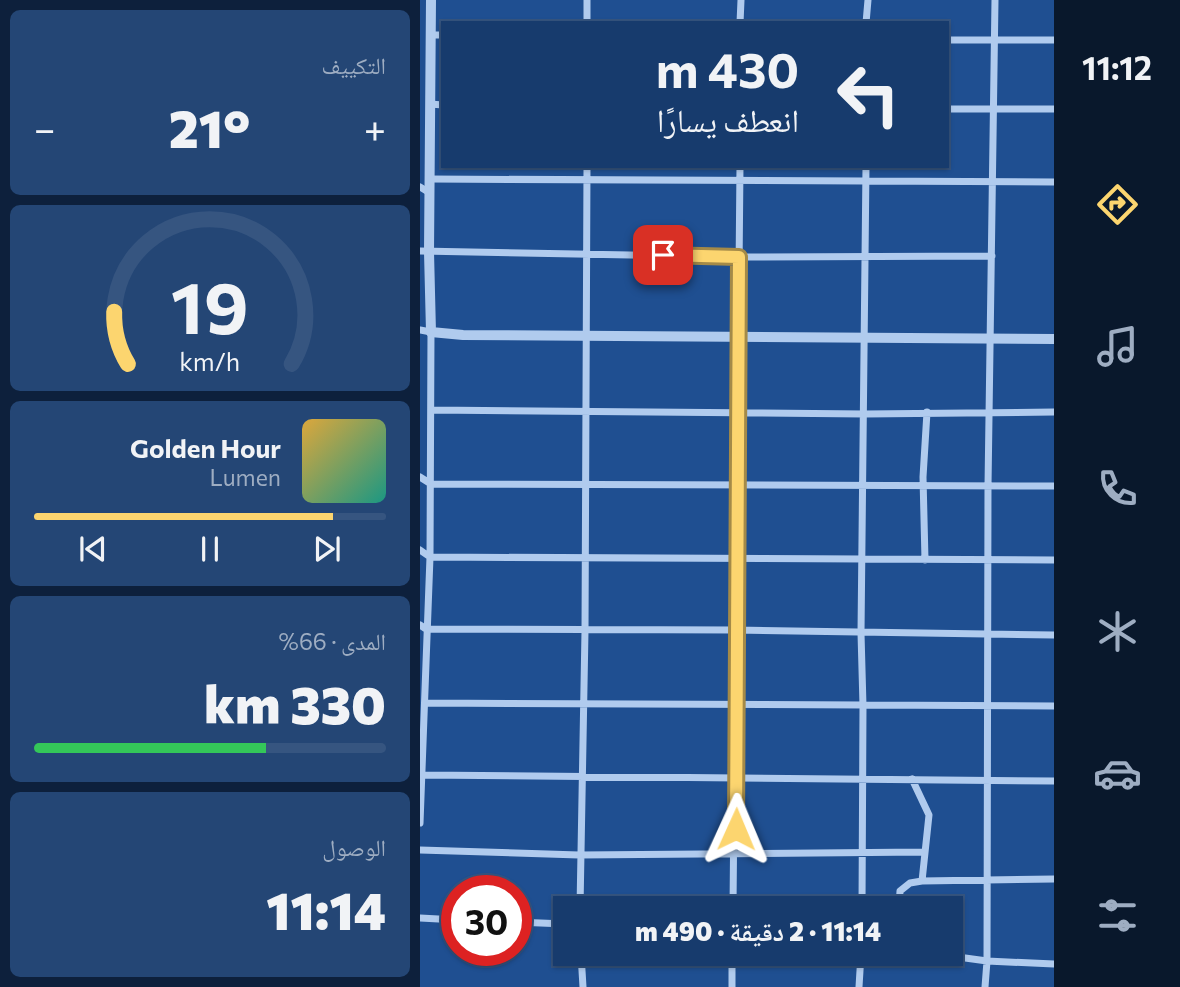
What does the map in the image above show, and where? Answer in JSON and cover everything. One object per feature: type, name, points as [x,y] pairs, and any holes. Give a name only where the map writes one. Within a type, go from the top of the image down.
[{"type":"street","points":[[420,823],[425,703],[423,627],[430,557],[431,484],[431,410],[425,331],[424,252],[430,193],[432,116],[425,107],[435,38],[431,0]]},
{"type":"street","points":[[587,0],[587,21]]},
{"type":"street","points":[[740,21],[741,0]]},
{"type":"street","points":[[866,21],[867,0]]},
{"type":"street","points":[[985,987],[995,0]]},
{"type":"street","points":[[420,36],[435,38]]},
{"type":"street","points":[[949,40],[1054,40]]},
{"type":"street","points":[[949,109],[1054,109]]},
{"type":"street","points":[[580,896],[585,631],[587,168]]},
{"type":"street","points":[[733,896],[740,168]]},
{"type":"street","points":[[862,896],[861,559],[866,336],[866,168]]},
{"type":"street","points":[[430,179],[1054,182]]},
{"type":"street","points":[[420,187],[430,193]]},
{"type":"street","points":[[424,252],[866,258],[992,256]]},
{"type":"street","points":[[425,331],[463,335],[1054,339]]},
{"type":"street","points":[[431,410],[865,414],[1054,412]]},
{"type":"street","points":[[925,560],[923,486],[927,412]]},
{"type":"street","points":[[420,477],[431,484],[1054,486]]},
{"type":"street","points":[[420,550],[430,557],[988,561],[1054,559]]},
{"type":"street","points":[[423,627],[1054,635]]},
{"type":"street","points":[[425,703],[1054,706]]},
{"type":"street","points":[[422,774],[1054,781]]},
{"type":"street","points":[[912,779],[929,815],[922,881]]},
{"type":"street","points":[[420,850],[579,855],[923,852]]},
{"type":"street","points":[[900,896],[900,891],[910,883],[922,881],[1054,879]]},
{"type":"street","points":[[420,918],[441,919]]},
{"type":"street","points":[[532,923],[553,924]]},
{"type":"street","points":[[963,958],[1054,964]]},
{"type":"street","points":[[582,966],[583,987]]},
{"type":"street","points":[[732,966],[732,987]]},
{"type":"street","points":[[859,987],[860,966]]},
{"type":"route","points":[[663,255],[739,257],[736,829]]}]
